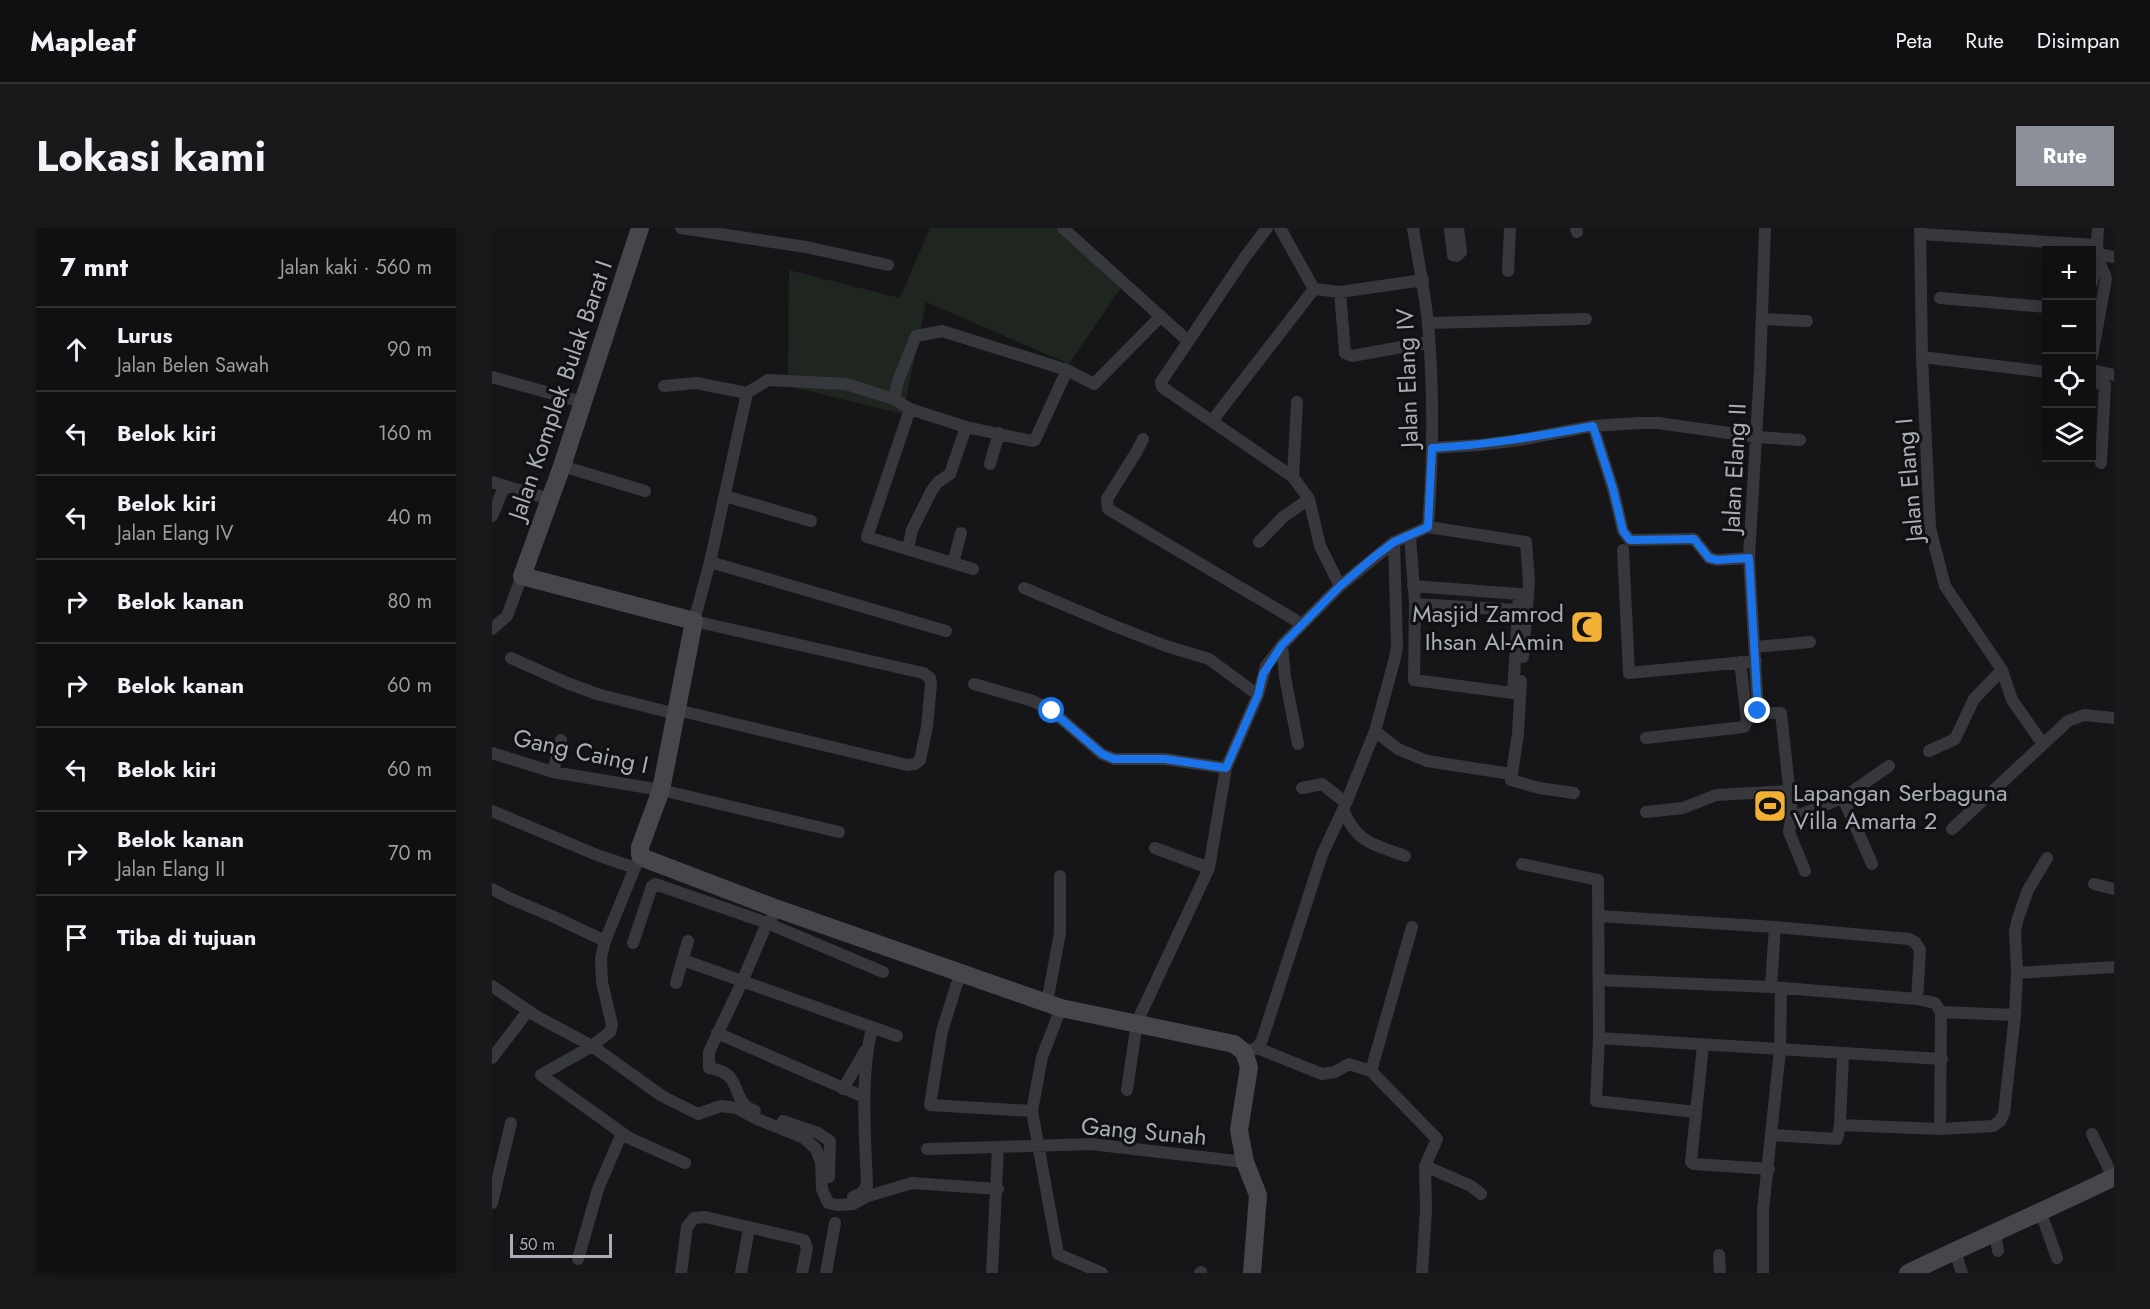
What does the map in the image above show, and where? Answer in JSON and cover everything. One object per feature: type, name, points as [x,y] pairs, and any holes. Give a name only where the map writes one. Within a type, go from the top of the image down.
[{"type":"street","name":"Jalan Komplek Bulak Barat I","points":[[492,629],[507,616],[522,576],[609,328],[640,228]]},
{"type":"street","points":[[681,228],[806,247],[888,265]]},
{"type":"street","points":[[1063,228],[1188,341]]},
{"type":"street","points":[[1267,228],[1188,341],[1161,382],[1162,387],[1293,477],[1310,499],[1320,546],[1340,586]]},
{"type":"street","points":[[1280,228],[1314,289]]},
{"type":"street","name":"Jalan Elang IV","points":[[1413,228],[1430,342],[1432,448],[1428,527]]},
{"type":"street","points":[[1450,228],[1453,255],[1457,256],[1461,252],[1458,228]]},
{"type":"street","points":[[1508,271],[1510,228]]},
{"type":"street","name":"Jalan Elang II","points":[[1765,228],[1761,438],[1749,558],[1758,711],[1781,713],[1788,791]]},
{"type":"street","points":[[2091,354],[2106,279],[2099,255],[2098,228]]},
{"type":"street","points":[[1920,231],[2114,257]]},
{"type":"street","name":"Jalan Elang I","points":[[1920,231],[1922,357],[1930,528],[1945,586],[2002,670],[2012,700],[2043,744]]},
{"type":"street","points":[[2096,265],[2099,255]]},
{"type":"street","points":[[1314,289],[1340,292],[1422,280]]},
{"type":"street","points":[[1212,421],[1314,289]]},
{"type":"street","points":[[1340,292],[1347,355],[1430,342]]},
{"type":"street","points":[[1940,298],[2042,307]]},
{"type":"street","points":[[894,399],[914,337],[942,332],[1067,370],[1094,384],[1161,316]]},
{"type":"street","points":[[1428,323],[1586,319]]},
{"type":"street","points":[[1762,319],[1808,321]]},
{"type":"street","points":[[1922,357],[2042,372]]},
{"type":"street","points":[[685,1163],[629,1138],[541,1075],[592,1047],[610,1032],[612,1024],[602,982],[605,941],[638,861],[640,847],[661,790],[694,621],[710,562],[747,393],[760,384],[777,380],[846,384],[894,399],[910,409],[966,427],[1029,441],[1035,440],[1067,370]]},
{"type":"street","points":[[2096,371],[2114,375]]},
{"type":"street","points":[[492,377],[582,402]]},
{"type":"street","points":[[664,386],[696,383],[747,393]]},
{"type":"street","points":[[2096,383],[2105,385],[2101,463]]},
{"type":"street","points":[[1293,477],[1297,402]]},
{"type":"street","points":[[910,409],[867,537],[973,569]]},
{"type":"street","points":[[1432,448],[1499,443],[1593,426],[1658,423],[1761,438],[1800,440]]},
{"type":"street","points":[[1593,426],[1613,489],[1623,531],[1630,540],[1694,539],[1709,558],[1717,560],[1749,558]]},
{"type":"street","points":[[908,549],[912,530],[932,490],[938,482],[950,474],[966,427]]},
{"type":"street","points":[[990,464],[999,434]]},
{"type":"street","points":[[1761,438],[1763,484]]},
{"type":"street","points":[[1143,439],[1107,499],[1108,509],[1302,624]]},
{"type":"street","points":[[562,466],[645,491]]},
{"type":"street","points":[[492,482],[549,499]]},
{"type":"street","points":[[492,516],[504,487]]},
{"type":"street","points":[[725,496],[811,522]]},
{"type":"street","points":[[1259,542],[1283,517],[1310,499]]},
{"type":"street","points":[[1127,1090],[1137,1022],[1209,868],[1226,768],[1258,695],[1266,666],[1282,645],[1340,586],[1394,542],[1428,527],[1526,542],[1529,582],[1518,734],[1511,780],[1539,788],[1574,793]]},
{"type":"street","points":[[953,563],[961,533]]},
{"type":"street","points":[[1410,536],[1413,586],[1415,604],[1414,680],[1513,693],[1519,594],[1413,586]]},
{"type":"street","points":[[1252,1273],[1258,1195],[1245,1162],[1239,1130],[1250,1050],[1262,1040],[1322,855],[1345,807],[1375,731],[1396,652],[1394,542]]},
{"type":"street","points":[[1623,550],[1629,673],[1756,661]]},
{"type":"street","points":[[710,562],[946,631]]},
{"type":"street","points":[[511,658],[597,694],[907,765],[915,764],[920,760],[927,728],[931,684],[930,678],[923,673],[694,621],[522,576]]},
{"type":"street","points":[[1024,588],[1123,630],[1209,659],[1258,695]]},
{"type":"street","points":[[1415,604],[1517,610]]},
{"type":"street","points":[[1755,647],[1810,642]]},
{"type":"street","points":[[1282,645],[1285,677],[1298,744]]},
{"type":"street","points":[[1646,738],[1744,728],[1747,721],[1740,662]]},
{"type":"street","points":[[1929,751],[1955,739],[1974,699],[2002,670]]},
{"type":"street","points":[[974,684],[1033,701],[1052,711],[1102,754],[1110,758],[1165,759],[1226,768]]},
{"type":"street","points":[[1952,829],[2068,721],[2084,715],[2114,718]]},
{"type":"street","points":[[1375,731],[1398,749],[1427,761],[1511,774]]},
{"type":"street","points":[[553,772],[561,740]]},
{"type":"street","name":"Gang Caing I","points":[[492,753],[553,772],[661,790],[839,832]]},
{"type":"street","points":[[1792,814],[1798,815],[1843,798],[1889,766]]},
{"type":"street","points":[[1302,788],[1322,784],[1345,807],[1348,822],[1365,842],[1405,856]]},
{"type":"street","points":[[1646,812],[1683,808],[1716,795],[1788,791],[1792,814],[1789,832],[1804,871]]},
{"type":"street","points":[[1843,798],[1872,864]]},
{"type":"street","points":[[492,811],[597,855],[638,861],[646,859],[770,912],[883,972]]},
{"type":"street","points":[[1155,848],[1209,868]]},
{"type":"street","points":[[1840,1125],[1940,1129],[1993,1126],[2002,1118],[2015,1015],[2017,973],[2015,931],[2028,890],[2047,858]]},
{"type":"street","points":[[1522,864],[1598,880],[1599,1038],[1596,1101],[1696,1112]]},
{"type":"street","points":[[1060,876],[1060,933],[1054,1005],[1032,1111],[1058,1254],[1102,1273]]},
{"type":"street","points":[[633,943],[652,886],[655,884],[770,912],[1054,1005],[1234,1044],[1322,1074],[1335,1072],[1349,1064],[1371,1071],[1437,1139],[1425,1166],[1422,1273]]},
{"type":"street","points":[[2094,884],[2114,889]]},
{"type":"street","points":[[492,889],[605,941]]},
{"type":"street","points":[[770,912],[742,982],[709,1052],[709,1068],[719,1069],[732,1077],[739,1098],[747,1108],[818,1133],[830,1141],[828,1187],[833,1197],[845,1200],[862,1193],[867,1185],[864,1097],[867,1048],[872,1027]]},
{"type":"street","points":[[1599,916],[1775,927],[1912,940],[1920,950],[1917,999]]},
{"type":"street","points":[[1371,1071],[1412,927]]},
{"type":"street","points":[[1763,1273],[1763,1210],[1780,1050],[1775,927]]},
{"type":"street","points":[[676,982],[688,941]]},
{"type":"street","points":[[683,960],[897,1036]]},
{"type":"street","points":[[2017,973],[2114,967]]},
{"type":"street","points":[[960,974],[942,1031],[930,1105],[1032,1111]]},
{"type":"street","points":[[1599,980],[1776,988],[1917,999],[1935,1003],[1941,1012],[1940,1129]]},
{"type":"street","points":[[492,986],[528,1011],[592,1047],[662,1096],[698,1114],[721,1106],[736,1108],[804,1138],[816,1149],[819,1156],[822,1189],[828,1203],[837,1206],[853,1204],[868,1196],[912,1183],[998,1189]]},
{"type":"street","points":[[492,1058],[528,1011]]},
{"type":"street","points":[[1941,1012],[2015,1015]]},
{"type":"street","points":[[717,1033],[864,1097]]},
{"type":"street","points":[[1599,1038],[1942,1059]]},
{"type":"street","points":[[1703,1045],[1691,1162],[1693,1164],[1769,1169]]},
{"type":"street","points":[[843,1089],[867,1048]]},
{"type":"street","points":[[1772,1135],[1835,1140],[1838,1137],[1843,1054]]},
{"type":"street","points":[[492,1203],[511,1123]]},
{"type":"street","points":[[578,1259],[598,1190],[622,1133]]},
{"type":"street","points":[[1908,1273],[2114,1177],[2092,1134]]},
{"type":"street","name":"Gang Sunah","points":[[927,1149],[1091,1144],[1245,1162]]},
{"type":"street","points":[[992,1273],[998,1189],[998,1148]]},
{"type":"street","points":[[1425,1166],[1471,1186],[1481,1194]]},
{"type":"street","points":[[2041,1213],[2057,1258]]},
{"type":"street","points":[[681,1273],[687,1227],[694,1218],[705,1218],[804,1240],[807,1248],[802,1273]]},
{"type":"street","points":[[826,1273],[835,1223]]},
{"type":"street","points":[[741,1273],[749,1228]]},
{"type":"street","points":[[1995,1232],[1998,1251]]},
{"type":"street","points":[[1955,1251],[1962,1273]]},
{"type":"street","points":[[1719,1255],[1720,1273]]},
{"type":"shaded area","points":[[930,228],[1057,228],[1122,286],[1069,364],[926,302],[903,414],[788,386],[789,270],[900,298]]},
{"type":"place","name":"Masjid Zamrod Ihsan Al-Amin","points":[[1587,627]]},
{"type":"place","name":"Lapangan Serbaguna Villa Amarta 2","points":[[1770,806]]},
{"type":"route","points":[[1052,711],[1102,754],[1110,758],[1165,759],[1226,768],[1258,695],[1266,666],[1282,645],[1340,586],[1374,557],[1394,542],[1428,527],[1432,448],[1519,440],[1593,426],[1613,489],[1623,531],[1630,540],[1694,539],[1709,558],[1717,560],[1749,558],[1758,711]]}]
